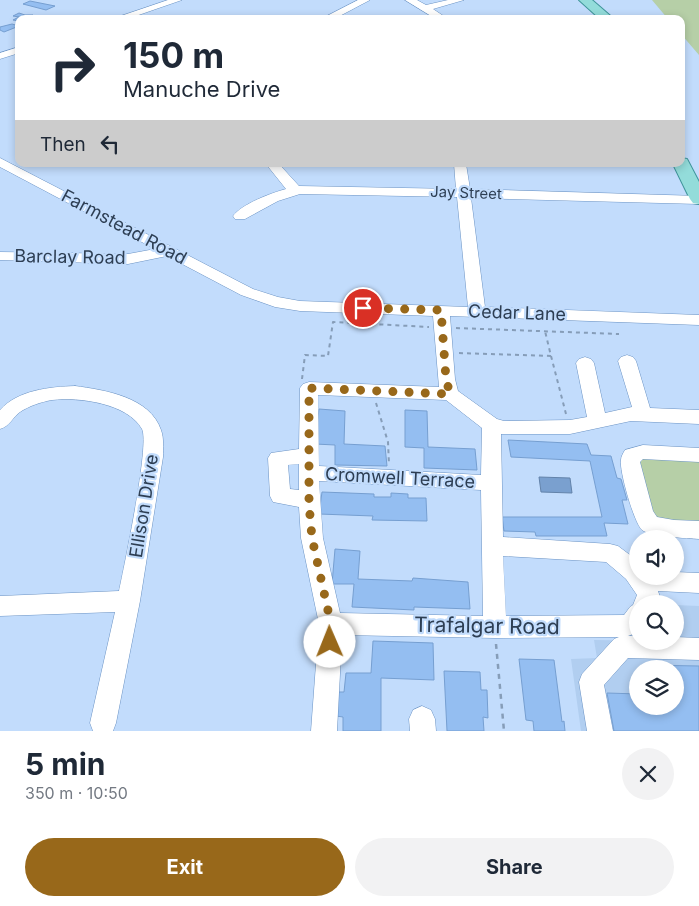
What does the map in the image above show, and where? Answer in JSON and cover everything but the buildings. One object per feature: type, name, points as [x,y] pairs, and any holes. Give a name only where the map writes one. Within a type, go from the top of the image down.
[{"type":"main road","points":[[585,0],[603,15]]},
{"type":"main road","points":[[683,167],[699,199]]},
{"type":"street","points":[[130,15],[177,0]]},
{"type":"street","points":[[334,15],[365,0]]},
{"type":"street","points":[[410,0],[437,15]]},
{"type":"street","points":[[426,8],[459,0]]},
{"type":"street","points":[[0,56],[15,51]]},
{"type":"street","name":"Farmstead Road","points":[[0,162],[247,292]]},
{"type":"street","points":[[275,167],[294,189]]},
{"type":"street","points":[[460,167],[477,311]]},
{"type":"street","name":"Jay Street","points":[[240,216],[280,193],[294,189],[699,199]]},
{"type":"street","name":"Barclay Road","points":[[0,256],[138,258],[170,252]]},
{"type":"street","name":"Cedar Lane","points":[[247,292],[275,302],[300,306],[441,319],[477,311],[699,320]]},
{"type":"street","points":[[441,319],[446,379],[450,394]]},
{"type":"street","points":[[627,361],[643,414]]},
{"type":"street","points":[[585,364],[597,421]]},
{"type":"street","points":[[324,731],[331,624],[312,538],[305,386],[450,394],[491,425],[504,428],[570,427],[631,414],[699,417]]},
{"type":"street","name":"Ellison Drive","points":[[0,422],[10,409],[34,396],[75,394],[93,396],[129,406],[151,428],[153,457],[129,601],[103,723]]},
{"type":"street","points":[[491,425],[495,627]]},
{"type":"street","points":[[699,455],[643,452],[632,455],[630,462],[643,513],[650,524],[674,529],[699,530]]},
{"type":"street","name":"Cromwell Terrace","points":[[309,500],[280,496],[278,458],[309,465],[492,483]]},
{"type":"street","points":[[492,546],[610,553],[623,561],[629,568]]},
{"type":"street","points":[[684,582],[699,583]]},
{"type":"street","points":[[0,606],[129,601]]},
{"type":"street","name":"Trafalgar Road","points":[[331,624],[495,627],[629,624]]},
{"type":"street","points":[[600,731],[591,682],[622,647],[699,649]]},
{"type":"path","points":[[305,386],[305,355],[328,356],[333,322],[441,319],[545,331],[619,334]]},
{"type":"path","points":[[545,331],[570,427]]},
{"type":"path","points":[[444,352],[551,356]]},
{"type":"path","points":[[376,391],[376,405],[388,442],[389,469]]},
{"type":"path","points":[[495,627],[504,731]]},
{"type":"shaded area","points":[[539,477],[570,478],[572,493],[541,492]]},
{"type":"shaded area","points":[[684,605],[699,606],[699,731],[581,731],[571,659],[597,658],[594,640],[629,640],[629,650],[684,650]]},
{"type":"green space","points":[[652,0],[699,0],[699,55],[685,39],[685,15],[665,15]]},
{"type":"green space","points":[[632,455],[699,455],[699,530],[656,526]]},
{"type":"route","points":[[330,642],[331,624],[312,538],[309,504],[307,395],[309,388],[450,394],[446,379],[441,310],[363,308]]}]
